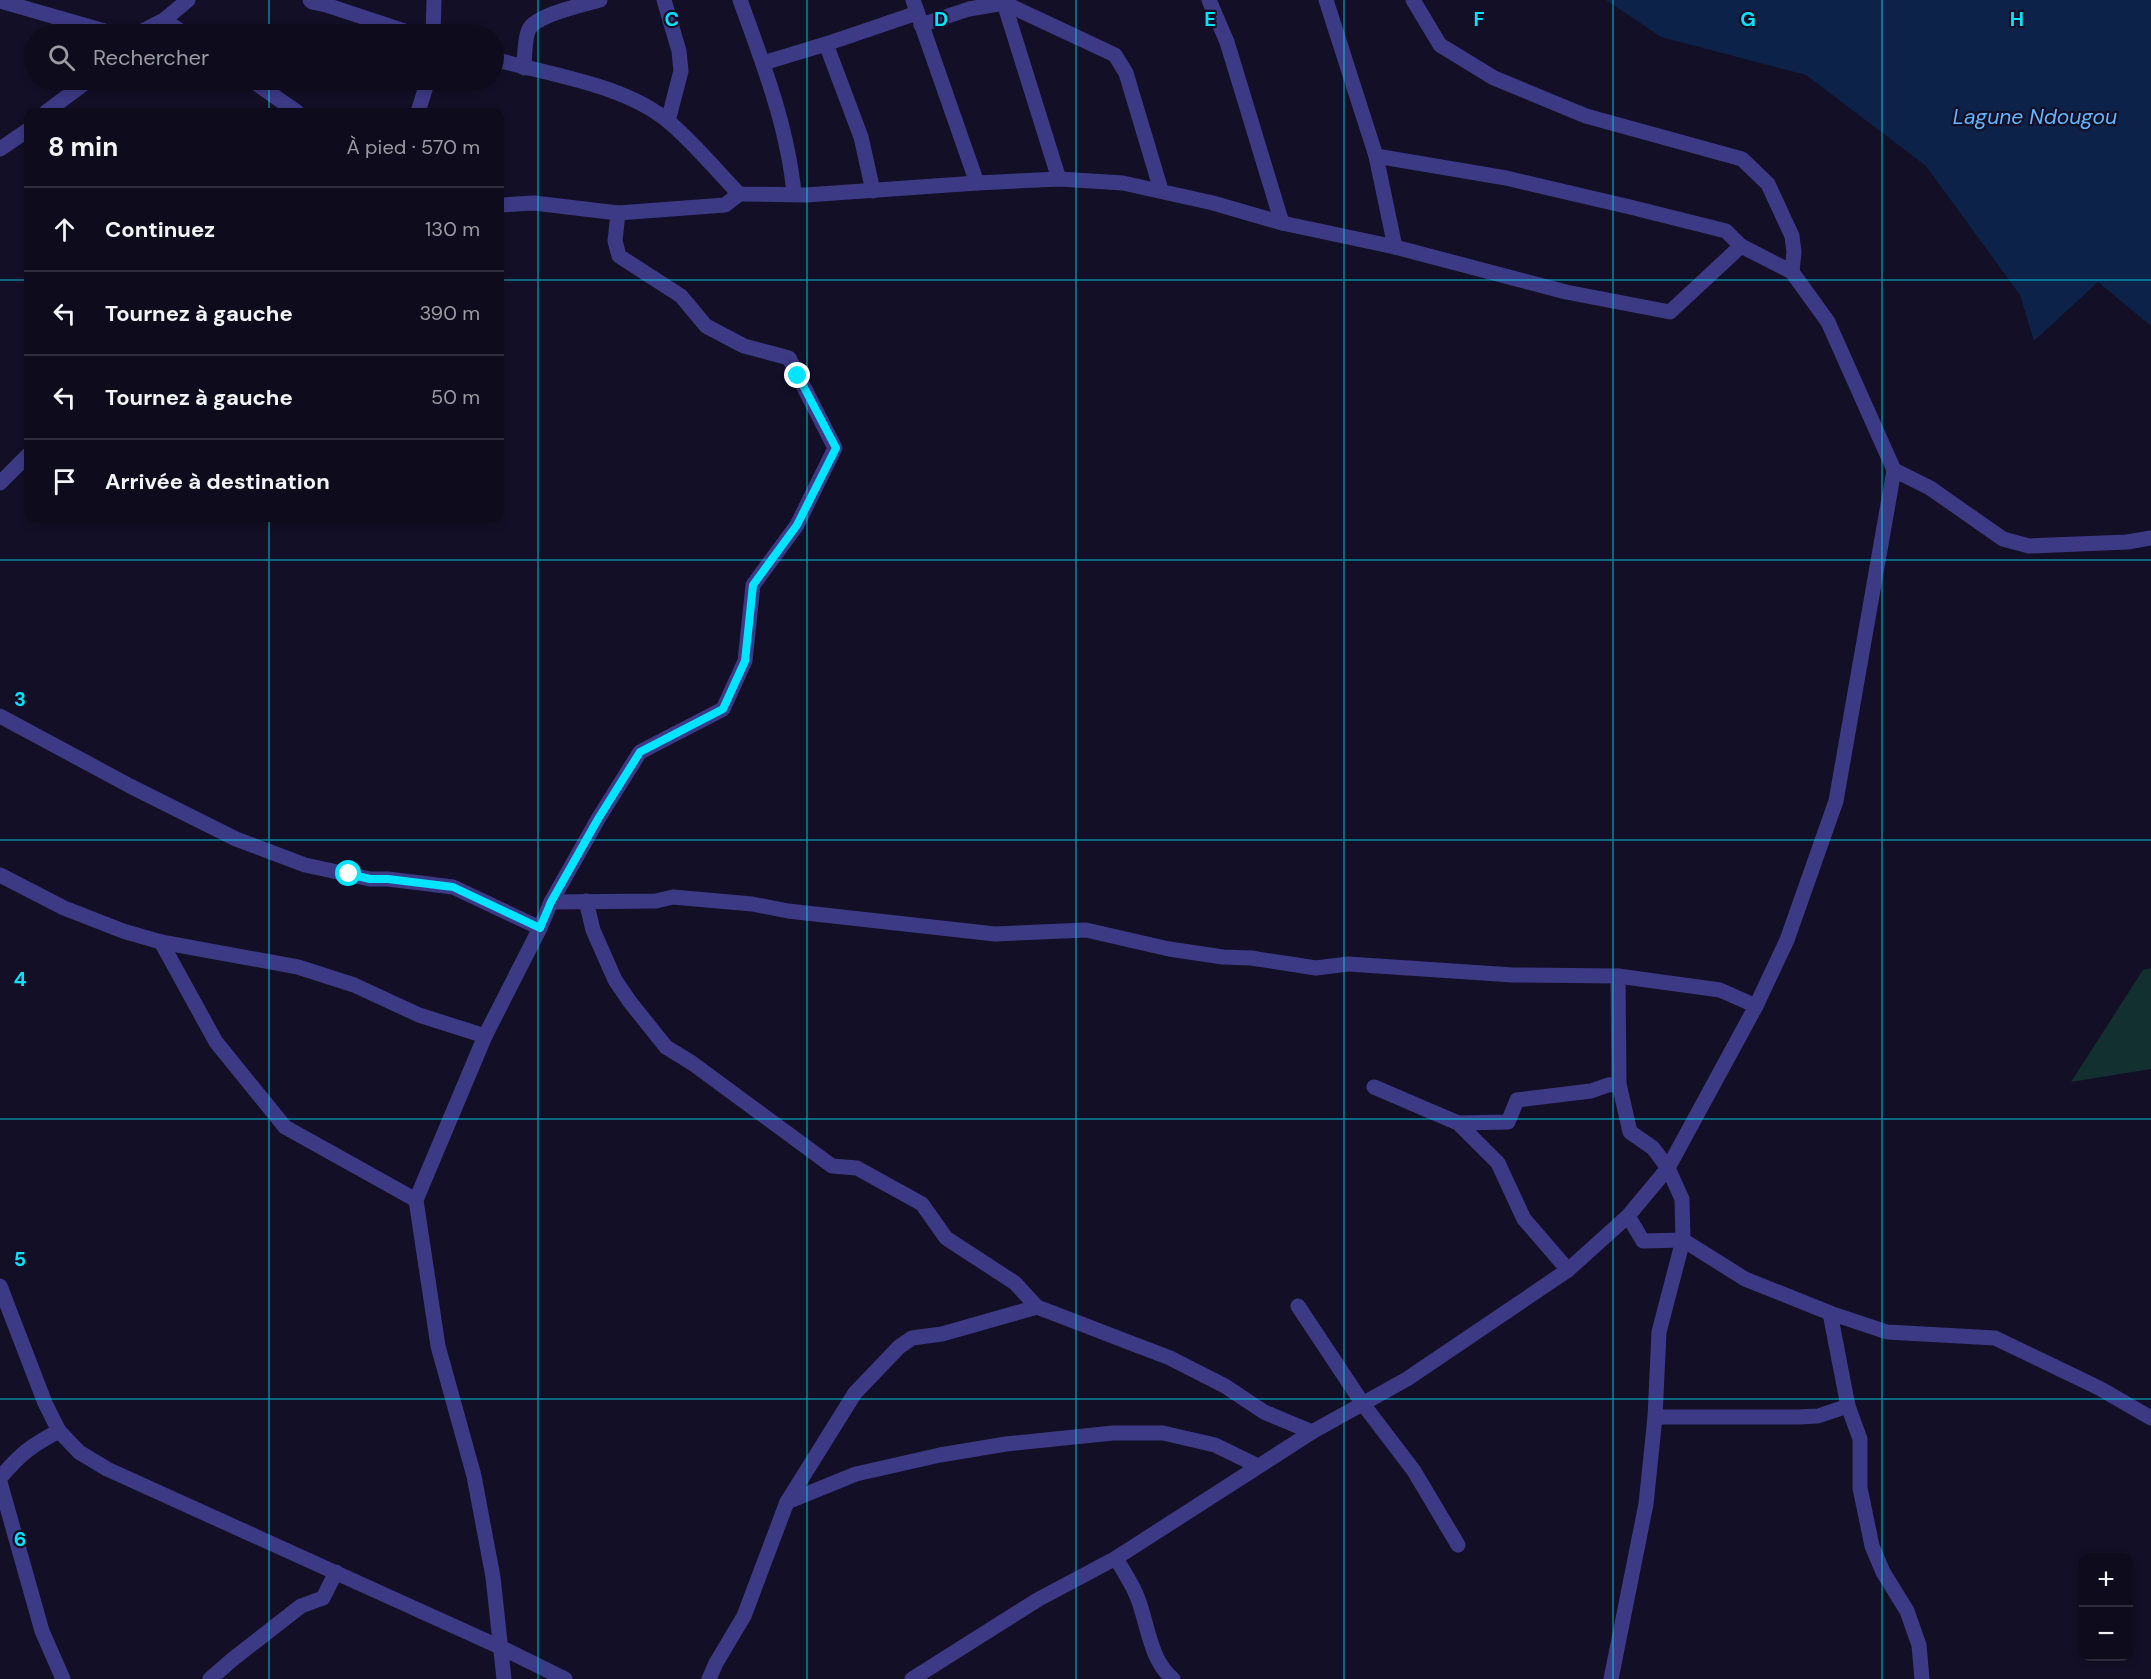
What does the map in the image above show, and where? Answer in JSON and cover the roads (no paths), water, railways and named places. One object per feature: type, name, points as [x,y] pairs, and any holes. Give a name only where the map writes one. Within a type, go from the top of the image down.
[{"type":"street","points":[[156,24],[188,0]]},
{"type":"street","points":[[310,0],[312,2],[333,2],[389,24]]},
{"type":"street","points":[[433,24],[434,0]]},
{"type":"street","points":[[524,68],[529,30],[535,23],[544,17],[600,0]]},
{"type":"street","points":[[664,0],[679,51],[681,71],[668,121]]},
{"type":"street","points":[[740,0],[763,63],[791,162],[794,194]]},
{"type":"street","points":[[1209,0],[1227,42],[1282,222]]},
{"type":"street","points":[[1326,0],[1376,156],[1395,247]]},
{"type":"street","points":[[1413,0],[1440,45],[1494,78],[1586,116],[1742,159],[1768,184],[1792,236],[1794,252],[1792,272]]},
{"type":"street","points":[[0,1],[80,24]]},
{"type":"street","points":[[763,63],[917,12],[969,9],[1004,3],[1115,55],[1126,73],[1161,190]]},
{"type":"street","points":[[1004,3],[1059,179]]},
{"type":"street","points":[[917,12],[978,183]]},
{"type":"street","points":[[164,20],[170,24]]},
{"type":"street","points":[[826,44],[861,137],[873,191]]},
{"type":"street","points":[[504,62],[604,88],[639,104],[668,121],[739,194]]},
{"type":"street","points":[[51,108],[76,90]]},
{"type":"street","points":[[265,90],[291,108]]},
{"type":"street","points":[[419,108],[425,90]]},
{"type":"street","points":[[0,149],[24,133]]},
{"type":"street","points":[[912,1679],[1039,1599],[1116,1558],[1312,1432],[1407,1379],[1568,1270],[1628,1216],[1668,1168],[1756,1006],[1787,940],[1836,801],[1894,470],[1828,322],[1792,272],[1741,246],[1726,231],[1506,178],[1376,156]]},
{"type":"street","points":[[504,205],[534,203],[618,213],[725,205],[739,194],[873,191],[1059,179],[1123,183],[1161,190],[1282,222],[1395,247],[1566,292],[1670,312],[1741,246]]},
{"type":"street","points":[[504,1679],[494,1577],[474,1476],[438,1346],[416,1200],[485,1036],[551,902],[598,819],[640,752],[723,709],[745,661],[753,585],[797,525],[836,448],[789,358],[744,346],[706,326],[681,296],[619,256],[615,241],[618,213]]},
{"type":"street","points":[[0,483],[24,459]]},
{"type":"street","points":[[1894,470],[1930,488],[2003,539],[2029,546],[2127,542],[2151,538]]},
{"type":"street","points":[[0,716],[130,786],[236,839],[305,865],[370,879],[453,887],[540,928]]},
{"type":"street","points":[[0,875],[64,908],[123,931],[161,942],[298,968],[354,985],[419,1015],[485,1036]]},
{"type":"street","points":[[551,902],[656,901],[673,897],[752,904],[788,911],[995,934],[1086,930],[1180,950],[1316,968],[1348,964],[1513,975],[1618,976],[1720,990],[1756,1006]]},
{"type":"street","points":[[586,901],[593,930],[615,980],[666,1047],[692,1063],[832,1166],[857,1168],[922,1204],[946,1238],[1015,1283],[1037,1308],[1170,1358],[1225,1386],[1264,1412],[1312,1432]]},
{"type":"street","points":[[161,942],[216,1042],[285,1127],[416,1200]]},
{"type":"street","points":[[1611,1679],[1646,1504],[1655,1417],[1659,1332],[1683,1240],[1682,1199],[1668,1168],[1653,1148],[1630,1132],[1619,1084],[1618,976]]},
{"type":"street","points":[[1458,1124],[1508,1122],[1517,1100],[1619,1084]]},
{"type":"street","points":[[1374,1087],[1458,1124],[1498,1163],[1524,1219],[1568,1270]]},
{"type":"street","points":[[1628,1216],[1642,1241],[1683,1240],[1745,1279],[1830,1313],[1887,1332],[1995,1338],[2099,1388],[2151,1418]]},
{"type":"street","points":[[0,1286],[45,1402],[59,1431],[79,1452],[106,1469],[336,1572],[565,1679]]},
{"type":"street","points":[[1298,1306],[1363,1404],[1414,1471],[1458,1545]]},
{"type":"street","points":[[710,1679],[716,1663],[744,1616],[787,1502],[855,1393],[898,1347],[912,1338],[942,1334],[1037,1308]]},
{"type":"street","points":[[1830,1313],[1848,1406],[1860,1439],[1860,1488],[1872,1546],[1883,1572],[1907,1611],[1919,1645],[1922,1679]]},
{"type":"street","points":[[1655,1417],[1818,1416],[1848,1406]]},
{"type":"street","points":[[59,1431],[17,1456],[0,1480],[42,1631],[63,1679]]},
{"type":"street","points":[[787,1502],[856,1474],[940,1455],[1006,1444],[1113,1433],[1163,1433],[1215,1446],[1258,1466]]},
{"type":"street","points":[[1116,1558],[1138,1597],[1152,1647],[1167,1674],[1173,1679]]},
{"type":"street","points":[[210,1679],[301,1606],[323,1598],[336,1572]]},
{"type":"water","name":"Lagune Ndougou","points":[[1606,0],[2151,0],[2151,326],[2098,282],[2034,341],[2020,295],[1926,166],[1806,75],[1661,37]]}]
